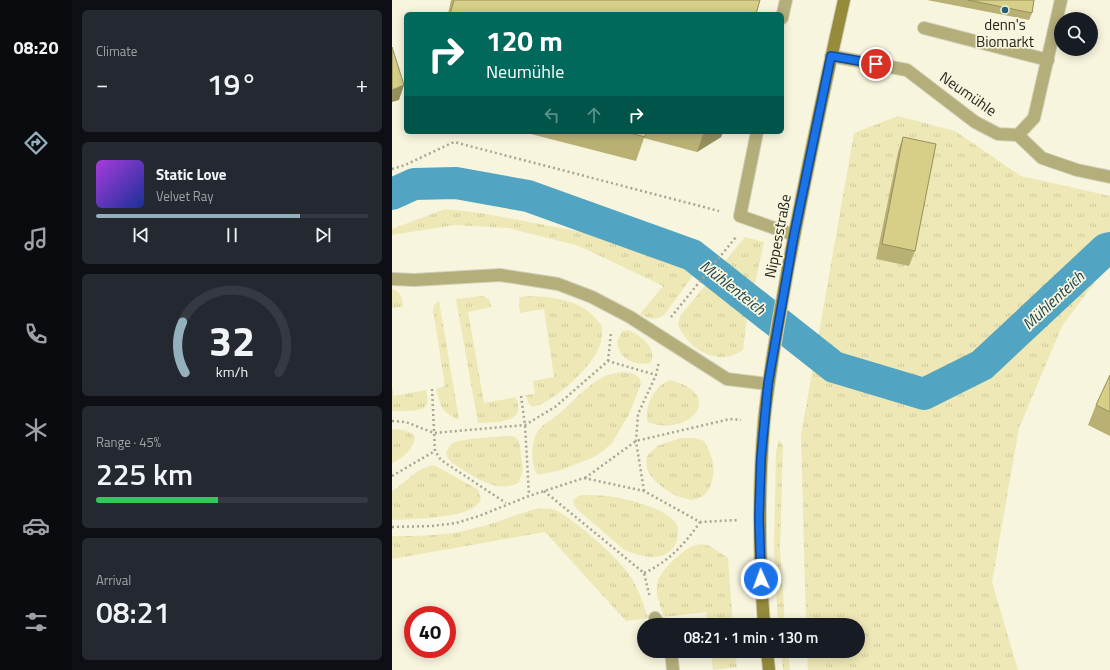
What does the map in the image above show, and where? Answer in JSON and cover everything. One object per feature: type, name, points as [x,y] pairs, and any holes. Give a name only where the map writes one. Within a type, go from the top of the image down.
[{"type":"street","points":[[783,12],[786,0]]},
{"type":"street","name":"Nippesstraße","points":[[764,618],[759,518],[764,422],[768,384],[794,235],[844,0]]},
{"type":"street","points":[[1061,0],[1034,118],[1018,135],[1042,158],[1078,170],[1110,177]]},
{"type":"street","points":[[924,28],[1048,60]]},
{"type":"street","name":"Neumühle","points":[[831,56],[907,70],[975,122],[998,134],[1018,135]]},
{"type":"street","points":[[757,134],[740,216],[794,235]]},
{"type":"street","points":[[392,279],[414,280],[500,275],[558,284],[592,297],[630,317],[727,378],[768,384]]},
{"type":"street","points":[[672,658],[673,670]]},
{"type":"street","points":[[768,658],[769,670]]},
{"type":"path","points":[[392,169],[406,166],[454,142],[740,216]]},
{"type":"path","points":[[687,297],[736,238]]},
{"type":"path","points":[[392,421],[406,422],[434,433],[526,425],[555,407],[608,361],[611,332],[630,317]]},
{"type":"path","points":[[644,491],[636,441],[638,414],[656,375],[665,340]]},
{"type":"path","points":[[608,361],[656,375]]},
{"type":"path","points":[[432,390],[435,451],[441,460],[506,504]]},
{"type":"path","points":[[521,396],[526,425],[529,496]]},
{"type":"path","points":[[392,527],[432,526],[456,523],[479,516],[506,504],[584,478],[636,441],[730,419],[764,422]]},
{"type":"path","points":[[392,476],[435,451]]},
{"type":"path","points":[[584,478],[644,491],[700,522],[759,518]]},
{"type":"path","points":[[544,491],[644,573],[656,567],[674,554],[689,538],[700,522]]},
{"type":"green space","points":[[898,116],[955,131],[1021,176],[1110,196],[1110,262],[1062,326],[1019,428],[992,582],[1018,670],[808,670],[807,658],[865,658],[865,618],[806,618],[801,435],[854,133]]},
{"type":"green space","points":[[445,209],[481,213],[613,238],[671,255],[695,273],[664,315],[652,319],[640,314],[663,286],[579,246],[508,228],[455,225],[392,235],[392,229]]},
{"type":"green space","points":[[745,237],[764,242],[746,325],[743,350],[731,356],[722,357],[706,354],[692,345],[682,332],[678,325],[680,316]]},
{"type":"green space","points":[[392,289],[400,295],[403,307],[392,308]]},
{"type":"green space","points":[[483,296],[490,300],[491,307],[468,312],[484,403],[516,397],[518,408],[516,415],[507,420],[478,423],[456,299]]},
{"type":"green space","points":[[533,296],[555,298],[570,302],[583,308],[593,315],[602,326],[602,338],[594,357],[570,384],[550,399],[532,407],[529,404],[526,395],[535,394],[533,381],[554,377],[544,309],[520,313],[519,297]]},
{"type":"green space","points":[[439,301],[459,420],[445,411],[439,400],[436,389],[445,386],[433,310],[434,305]]},
{"type":"green space","points":[[627,330],[637,334],[650,348],[652,358],[650,363],[644,364],[633,362],[624,357],[621,353],[617,342],[622,331]]},
{"type":"green space","points":[[623,372],[637,376],[641,384],[629,414],[612,443],[592,458],[561,470],[538,475],[535,471],[532,453],[534,440],[538,431],[596,381],[613,373]]},
{"type":"green space","points":[[670,380],[687,387],[697,395],[699,404],[696,413],[688,420],[676,424],[663,425],[648,422],[647,410],[652,397],[660,387]]},
{"type":"green space","points":[[392,386],[394,396],[426,390],[428,400],[426,406],[416,410],[392,411]]},
{"type":"green space","points":[[397,429],[409,432],[415,437],[407,453],[392,463],[392,430]]},
{"type":"green space","points":[[510,436],[515,437],[519,441],[523,470],[519,482],[511,486],[493,485],[476,478],[452,463],[446,452],[451,444],[462,440]]},
{"type":"green space","points":[[681,438],[694,438],[704,441],[712,458],[713,479],[706,494],[697,499],[691,500],[676,496],[669,492],[656,482],[647,469],[647,456],[657,446]]},
{"type":"green space","points":[[779,440],[783,446],[780,549],[785,618],[778,618],[774,548],[776,452]]},
{"type":"green space","points":[[434,465],[477,489],[481,500],[476,506],[461,513],[432,518],[392,520],[392,491],[417,472]]},
{"type":"green space","points":[[581,495],[616,497],[657,509],[673,519],[677,525],[678,534],[676,543],[672,550],[666,554],[652,557],[623,549],[577,509],[573,500]]},
{"type":"green space","points":[[540,508],[552,509],[570,519],[593,537],[614,557],[635,583],[648,618],[637,618],[637,620],[626,621],[545,532],[392,559],[392,536],[423,536],[454,533],[483,526]]},
{"type":"green space","points":[[701,544],[710,546],[728,558],[732,618],[707,618],[706,612],[664,617],[657,592],[657,584],[662,573],[671,562],[692,546]]},
{"type":"green space","points":[[712,658],[736,658],[737,667],[713,670]]},
{"type":"green space","points":[[782,658],[789,658],[790,670],[783,670]]},
{"type":"building","points":[[454,0],[760,0],[757,12],[451,12]]},
{"type":"building","points":[[968,0],[1034,0],[1032,13]]},
{"type":"building","points":[[392,47],[404,85],[392,90]]},
{"type":"building","points":[[634,134],[646,134],[645,137]]},
{"type":"building","points":[[903,137],[936,144],[915,251],[882,244]]},
{"type":"building","points":[[1110,375],[1110,412],[1096,405]]},
{"type":"waterway","name":"Mühlenteich","points":[[392,194],[414,184],[456,183],[528,196],[692,255],[834,367],[924,394],[982,365],[1106,249],[1110,248]]},
{"type":"place","name":"denn's Biomarkt","points":[[1005,10]]},
{"type":"route","points":[[761,579],[759,518],[761,458],[768,384],[794,235],[831,56],[876,64]]}]
